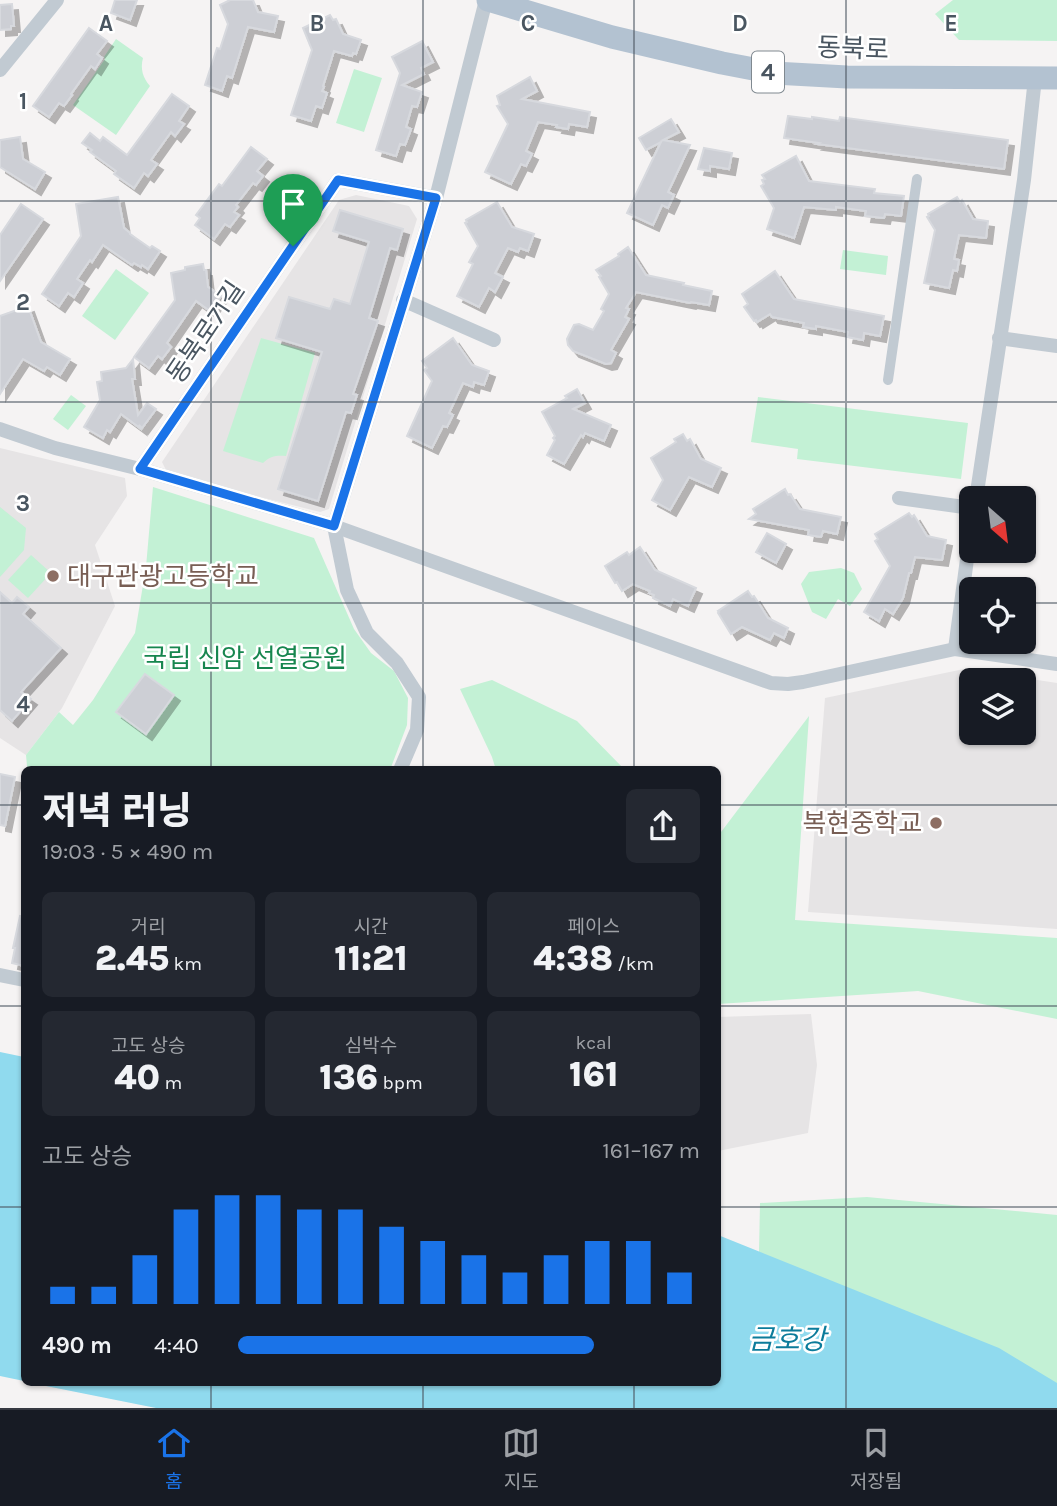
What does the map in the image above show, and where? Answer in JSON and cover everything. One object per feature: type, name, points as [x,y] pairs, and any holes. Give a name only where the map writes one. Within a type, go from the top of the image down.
[{"type":"main road","name":"동북로","points":[[487,0],[612,37],[774,73],[847,77],[1046,78]]},
{"type":"street","points":[[0,70],[56,0]]},
{"type":"street","points":[[402,766],[417,730],[419,698],[397,663],[368,633],[347,590],[334,526],[436,198],[487,0]]},
{"type":"street","points":[[978,486],[1024,180],[1046,78]]},
{"type":"street","points":[[888,380],[917,179]]},
{"type":"street","name":"동북로71길","points":[[140,469],[338,180],[436,198]]},
{"type":"street","points":[[403,300],[494,340]]},
{"type":"street","points":[[999,338],[1057,346]]},
{"type":"street","points":[[0,429],[55,448],[140,469],[334,526],[771,683],[803,682],[955,649],[1057,664]]},
{"type":"street","points":[[899,498],[959,506]]},
{"type":"street","points":[[955,649],[966,564]]},
{"type":"street","points":[[0,975],[21,979]]},
{"type":"shaded area","points":[[356,195],[409,206],[417,219],[329,509],[320,512],[168,474],[162,462],[339,200]]},
{"type":"shaded area","name":"대구관광고등학교","points":[[0,448],[125,478],[127,496],[95,545],[115,606],[62,708],[26,755],[0,738]]},
{"type":"shaded area","name":"복현중학교","points":[[959,670],[959,745],[1036,745],[1036,680],[1057,683],[1057,929],[808,912],[825,698]]},
{"type":"shaded area","points":[[811,1014],[817,1065],[808,1133],[721,1150],[721,1017]]},
{"type":"green space","points":[[953,0],[1057,0],[1057,41],[959,40],[935,14]]},
{"type":"green space","points":[[116,39],[143,58],[143,73],[150,86],[116,135],[73,105]]},
{"type":"green space","points":[[354,69],[382,78],[364,132],[336,123]]},
{"type":"green space","points":[[843,250],[888,256],[886,275],[840,269]]},
{"type":"green space","points":[[116,269],[149,293],[115,340],[82,316]]},
{"type":"green space","points":[[261,338],[315,353],[286,456],[274,456],[263,463],[223,451]]},
{"type":"green space","points":[[71,395],[86,406],[68,430],[53,419]]},
{"type":"green space","points":[[758,397],[968,423],[961,479],[797,459],[798,449],[751,442]]},
{"type":"green space","name":"국립 신암 선열공원","points":[[153,487],[314,538],[354,629],[371,653],[394,671],[408,698],[407,725],[392,766],[27,766],[26,755],[59,712],[73,725],[93,700],[135,633],[146,567]]},
{"type":"green space","points":[[0,507],[26,528],[24,550],[0,577]]},
{"type":"green space","points":[[31,555],[51,573],[28,598],[8,580]]},
{"type":"green space","points":[[841,568],[854,573],[862,589],[850,606],[838,599],[826,619],[812,612],[801,584],[809,572]]},
{"type":"green space","points":[[492,680],[577,721],[621,766],[495,766],[460,689]]},
{"type":"green space","points":[[809,716],[795,920],[1057,938],[1057,1019],[918,991],[721,1004],[721,832]]},
{"type":"green space","points":[[867,1197],[1057,1215],[1057,1389],[759,1252],[760,1203]]},
{"type":"water","points":[[0,1052],[21,1056],[21,1380],[0,1376]]},
{"type":"water","name":"금호강","points":[[721,1236],[999,1348],[1057,1383],[1057,1408],[156,1408],[46,1386],[721,1386]]},
{"type":"building","points":[[115,0],[137,0],[130,20],[111,13]]},
{"type":"building","points":[[230,0],[253,0],[258,12],[278,16],[274,32],[248,27],[232,78],[227,76],[222,91],[205,85],[228,24],[220,5]]},
{"type":"building","points":[[12,4],[14,26],[0,30],[0,5]]},
{"type":"building","points":[[330,15],[333,20],[336,19],[343,34],[361,40],[356,54],[353,53],[352,56],[334,51],[322,91],[327,93],[322,108],[316,106],[311,121],[291,115],[312,50],[303,28]]},
{"type":"building","points":[[89,28],[107,41],[97,54],[102,58],[95,69],[91,66],[64,106],[59,103],[49,117],[33,106]]},
{"type":"building","points":[[422,41],[433,62],[421,68],[424,74],[402,85],[422,92],[417,107],[412,106],[406,127],[411,129],[405,145],[400,144],[396,156],[376,150],[400,73],[392,57]]},
{"type":"building","points":[[530,77],[537,91],[522,99],[590,112],[587,127],[569,124],[568,129],[538,122],[526,151],[532,154],[526,166],[521,164],[511,184],[485,172],[508,124],[497,106],[500,105],[497,96]]},
{"type":"building","points":[[172,94],[189,106],[179,121],[184,124],[175,136],[171,132],[151,160],[157,164],[148,176],[144,173],[134,188],[114,174],[116,171],[82,143],[90,133],[100,141],[103,137],[127,155]]},
{"type":"building","points":[[788,116],[839,121],[840,117],[1008,140],[1004,169],[784,138]]},
{"type":"building","points":[[671,119],[679,132],[663,140],[690,145],[668,192],[674,195],[668,208],[662,205],[653,225],[627,213],[661,142],[646,150],[639,138]]},
{"type":"building","points":[[20,137],[23,159],[45,172],[35,189],[0,167],[0,140]]},
{"type":"building","points":[[251,147],[267,159],[257,171],[263,176],[256,185],[253,183],[236,205],[238,207],[234,212],[239,215],[230,227],[225,224],[214,239],[195,225],[200,218],[196,215]]},
{"type":"building","points":[[704,148],[732,153],[729,169],[710,166],[710,171],[698,169]]},
{"type":"building","points":[[796,156],[809,181],[875,189],[874,193],[904,196],[901,216],[885,214],[884,218],[865,216],[866,211],[804,207],[794,238],[767,229],[774,208],[761,186],[764,184],[762,180],[765,179],[762,175]]},
{"type":"building","points":[[118,197],[124,228],[150,248],[152,246],[160,251],[148,269],[134,263],[132,265],[103,245],[77,279],[83,283],[74,297],[68,293],[59,306],[42,294],[81,236],[76,204]]},
{"type":"building","points":[[957,197],[960,202],[962,200],[973,219],[988,221],[986,238],[959,235],[954,259],[959,260],[957,271],[953,270],[949,288],[924,283],[935,230],[927,217],[928,214]]},
{"type":"building","points":[[497,202],[512,227],[534,234],[528,251],[520,248],[518,252],[508,248],[495,273],[503,277],[495,292],[489,288],[479,307],[457,296],[473,264],[469,262],[478,246],[465,223]]},
{"type":"building","points":[[21,204],[43,219],[0,281],[0,235]]},
{"type":"building","points":[[340,210],[403,229],[397,250],[390,248],[369,318],[378,321],[353,394],[357,395],[351,413],[346,412],[318,501],[278,489],[322,352],[276,338],[289,297],[330,309],[334,299],[350,304],[369,242],[333,231]]},
{"type":"building","points":[[628,247],[646,275],[712,291],[709,305],[636,292],[626,308],[629,309],[625,317],[629,319],[611,350],[616,353],[611,363],[606,364],[573,351],[567,339],[574,325],[579,324],[593,330],[604,311],[601,309],[609,294],[596,270]]},
{"type":"building","points":[[203,264],[208,287],[221,296],[210,311],[196,301],[167,343],[171,347],[162,359],[158,356],[149,368],[134,357],[175,300],[171,273]]},
{"type":"building","points":[[775,271],[794,299],[884,316],[880,336],[864,333],[863,340],[847,337],[848,332],[816,326],[816,329],[803,327],[804,323],[772,317],[770,314],[757,322],[754,321],[744,307],[748,304],[742,294]]},
{"type":"building","points":[[28,306],[41,342],[70,359],[60,375],[47,367],[44,371],[23,359],[0,394],[0,316]]},
{"type":"building","points":[[453,338],[472,365],[489,371],[484,385],[474,382],[473,387],[463,383],[449,413],[453,415],[447,427],[443,426],[432,448],[407,436],[432,381],[424,370],[427,368],[422,361]]},
{"type":"building","points":[[133,359],[135,379],[132,379],[138,415],[147,403],[156,409],[142,428],[121,414],[103,438],[84,427],[100,400],[97,382],[102,381],[101,372],[126,368]]},
{"type":"building","points":[[577,389],[585,403],[573,409],[611,425],[604,441],[585,433],[583,437],[581,435],[564,464],[547,455],[555,436],[542,412]]},
{"type":"building","points":[[683,434],[687,441],[690,439],[701,459],[721,468],[712,487],[689,477],[670,510],[652,500],[663,480],[651,458],[676,442],[674,439]]},
{"type":"building","points":[[785,489],[800,509],[841,517],[837,534],[823,531],[821,537],[808,535],[809,530],[749,519],[756,514],[753,509]]},
{"type":"building","points":[[909,513],[912,517],[914,515],[927,536],[946,540],[942,560],[915,557],[903,598],[893,614],[885,609],[879,621],[864,612],[890,566],[875,541],[878,539],[875,534]]},
{"type":"building","points":[[767,533],[786,544],[776,563],[756,552]]},
{"type":"building","points":[[640,547],[655,570],[696,588],[688,606],[673,599],[670,606],[653,598],[654,595],[649,593],[650,591],[633,584],[622,591],[617,582],[615,583],[605,566]]},
{"type":"building","points":[[748,591],[768,618],[788,628],[784,638],[774,633],[770,640],[742,627],[731,634],[718,611]]},
{"type":"building","points":[[0,592],[12,603],[17,597],[29,607],[23,614],[61,648],[21,692],[31,699],[12,721],[0,710]]},
{"type":"building","points":[[145,674],[174,695],[146,734],[116,712]]},
{"type":"building","points":[[0,774],[15,777],[5,826],[0,825]]},
{"type":"building","points":[[20,916],[21,965],[12,963]]},
{"type":"place","name":"대구관광고등학교","points":[[53,576]]},
{"type":"place","name":"복현중학교","points":[[936,823]]},
{"type":"route","points":[[338,180],[436,198],[334,526],[140,469],[293,246],[338,180]]}]
